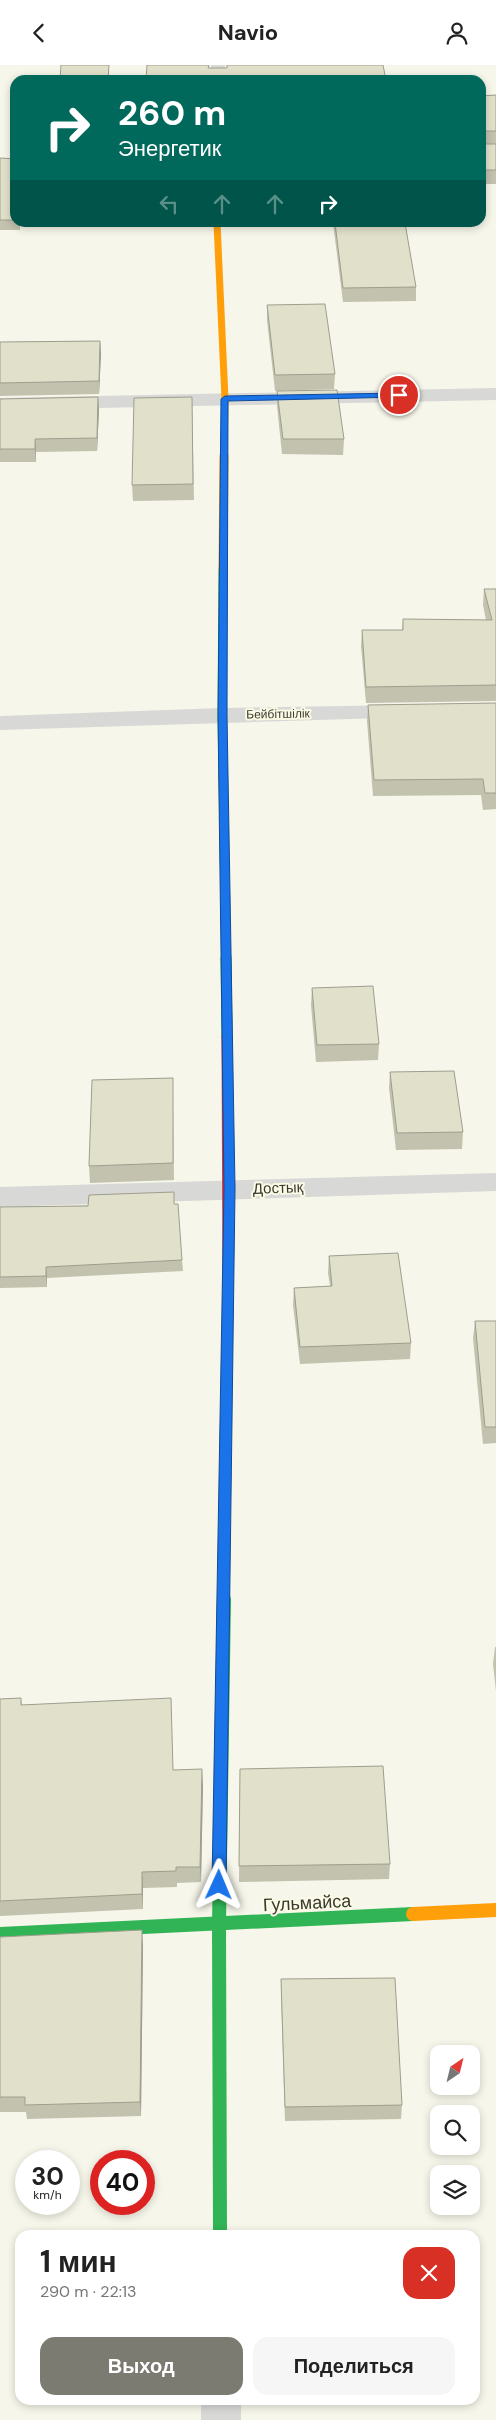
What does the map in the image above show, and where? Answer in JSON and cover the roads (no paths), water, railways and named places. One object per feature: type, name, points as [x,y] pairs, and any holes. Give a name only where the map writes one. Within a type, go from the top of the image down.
[{"type":"street","points":[[218,227],[225,399],[222,715],[229,1189],[219,1925],[220,2230]]},
{"type":"street","points":[[0,404],[496,394]]},
{"type":"street","name":"Бейбітшілік","points":[[0,723],[222,715],[428,711]]},
{"type":"street","name":"Достық","points":[[0,1197],[496,1182]]},
{"type":"street","name":"Гульмайса","points":[[0,1934],[219,1925],[496,1910]]},
{"type":"street","points":[[221,2405],[221,2420]]}]
